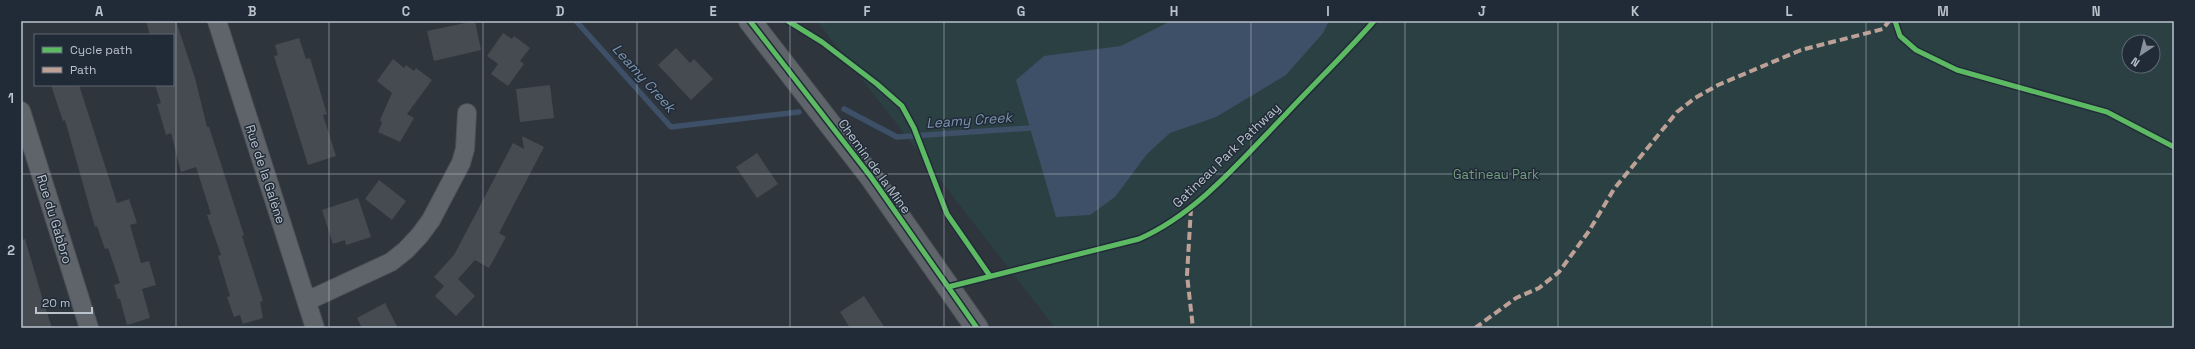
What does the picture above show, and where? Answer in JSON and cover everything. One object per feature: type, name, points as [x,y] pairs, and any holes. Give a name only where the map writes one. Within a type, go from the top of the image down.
[{"type":"street","name":"Rue de la Galène","points":[[217,21],[315,328]]},
{"type":"street","name":"Chemin de la Mine","points":[[750,21],[871,177],[977,328]]},
{"type":"street","name":"Rue du Gabbro","points":[[21,111],[89,328]]},
{"type":"street","points":[[307,301],[391,262],[406,250],[420,235],[431,220],[461,163],[465,149],[467,113]]},
{"type":"green space","name":"Gatineau Park","points":[[817,21],[2174,21],[2174,328],[1055,328]]},
{"type":"water","points":[[1171,21],[1329,21],[1323,33],[1286,75],[1216,117],[1170,133],[1147,154],[1115,197],[1090,215],[1056,217],[1016,80],[1044,56],[1121,46]]},
{"type":"building","points":[[146,21],[176,21],[195,78],[207,127],[209,127],[244,235],[242,236],[263,301],[260,302],[263,318],[243,324],[240,315],[234,317],[227,297],[230,296],[218,256],[221,255],[207,215],[211,214],[196,167],[181,172],[171,133],[166,135],[157,104],[161,103],[155,86],[174,86],[174,34],[150,34]]},
{"type":"building","points":[[475,21],[481,50],[434,61],[427,31]]},
{"type":"building","points":[[503,33],[512,39],[514,36],[530,48],[520,61],[524,64],[508,86],[491,74],[498,64],[487,56]]},
{"type":"building","points":[[299,38],[306,59],[310,58],[327,114],[323,115],[336,156],[308,165],[274,56],[278,55],[275,45]]},
{"type":"building","points":[[676,48],[690,63],[694,59],[713,79],[691,100],[658,65]]},
{"type":"building","points":[[393,59],[404,68],[406,65],[414,71],[416,68],[432,80],[407,114],[414,118],[400,142],[378,132],[382,123],[380,120],[392,93],[377,81]]},
{"type":"building","points":[[550,85],[554,118],[520,122],[516,89]]},
{"type":"building","points":[[51,86],[79,86],[117,203],[129,199],[137,223],[130,225],[141,263],[149,261],[156,285],[142,289],[150,318],[127,325],[120,299],[118,299],[114,285],[120,283],[108,248],[105,249],[97,226],[95,227],[65,120],[63,121]]},
{"type":"building","points":[[522,136],[544,147],[499,233],[506,237],[489,268],[475,260],[458,279],[475,296],[456,316],[435,296],[444,286],[434,277],[454,255],[513,143],[524,149]]},
{"type":"building","points":[[757,153],[778,184],[757,198],[736,167]]},
{"type":"building","points":[[379,180],[406,201],[392,220],[365,199]]},
{"type":"building","points":[[358,198],[371,237],[346,245],[345,240],[333,244],[322,210]]},
{"type":"building","points":[[25,239],[52,328],[21,328],[21,240]]},
{"type":"building","points":[[864,296],[885,328],[850,328],[840,312]]},
{"type":"building","points":[[385,303],[398,328],[362,328],[357,318]]},
{"type":"waterway","name":"Leamy Creek","points":[[576,21],[671,127],[799,112]]},
{"type":"waterway","name":"Leamy Creek","points":[[844,109],[897,137],[1030,128]]},
{"type":"marked path","points":[[1475,328],[1516,298],[1539,288],[1559,272],[1589,231],[1614,189],[1677,112],[1695,98],[1718,85],[1801,50],[1883,29],[1889,21]]},
{"type":"marked path","points":[[1191,208],[1187,275],[1193,328]]},
{"type":"cycle path","points":[[750,21],[871,177],[977,328]]},
{"type":"cycle path","points":[[788,21],[822,42],[877,84],[902,106],[914,128],[947,214],[990,276]]},
{"type":"cycle path","name":"Gatineau Park Pathway","points":[[948,287],[1139,239],[1181,215],[1218,184],[1236,166],[1374,21]]},
{"type":"cycle path","points":[[1895,21],[1900,36],[1916,50],[1957,70],[2107,112],[2174,147]]}]
